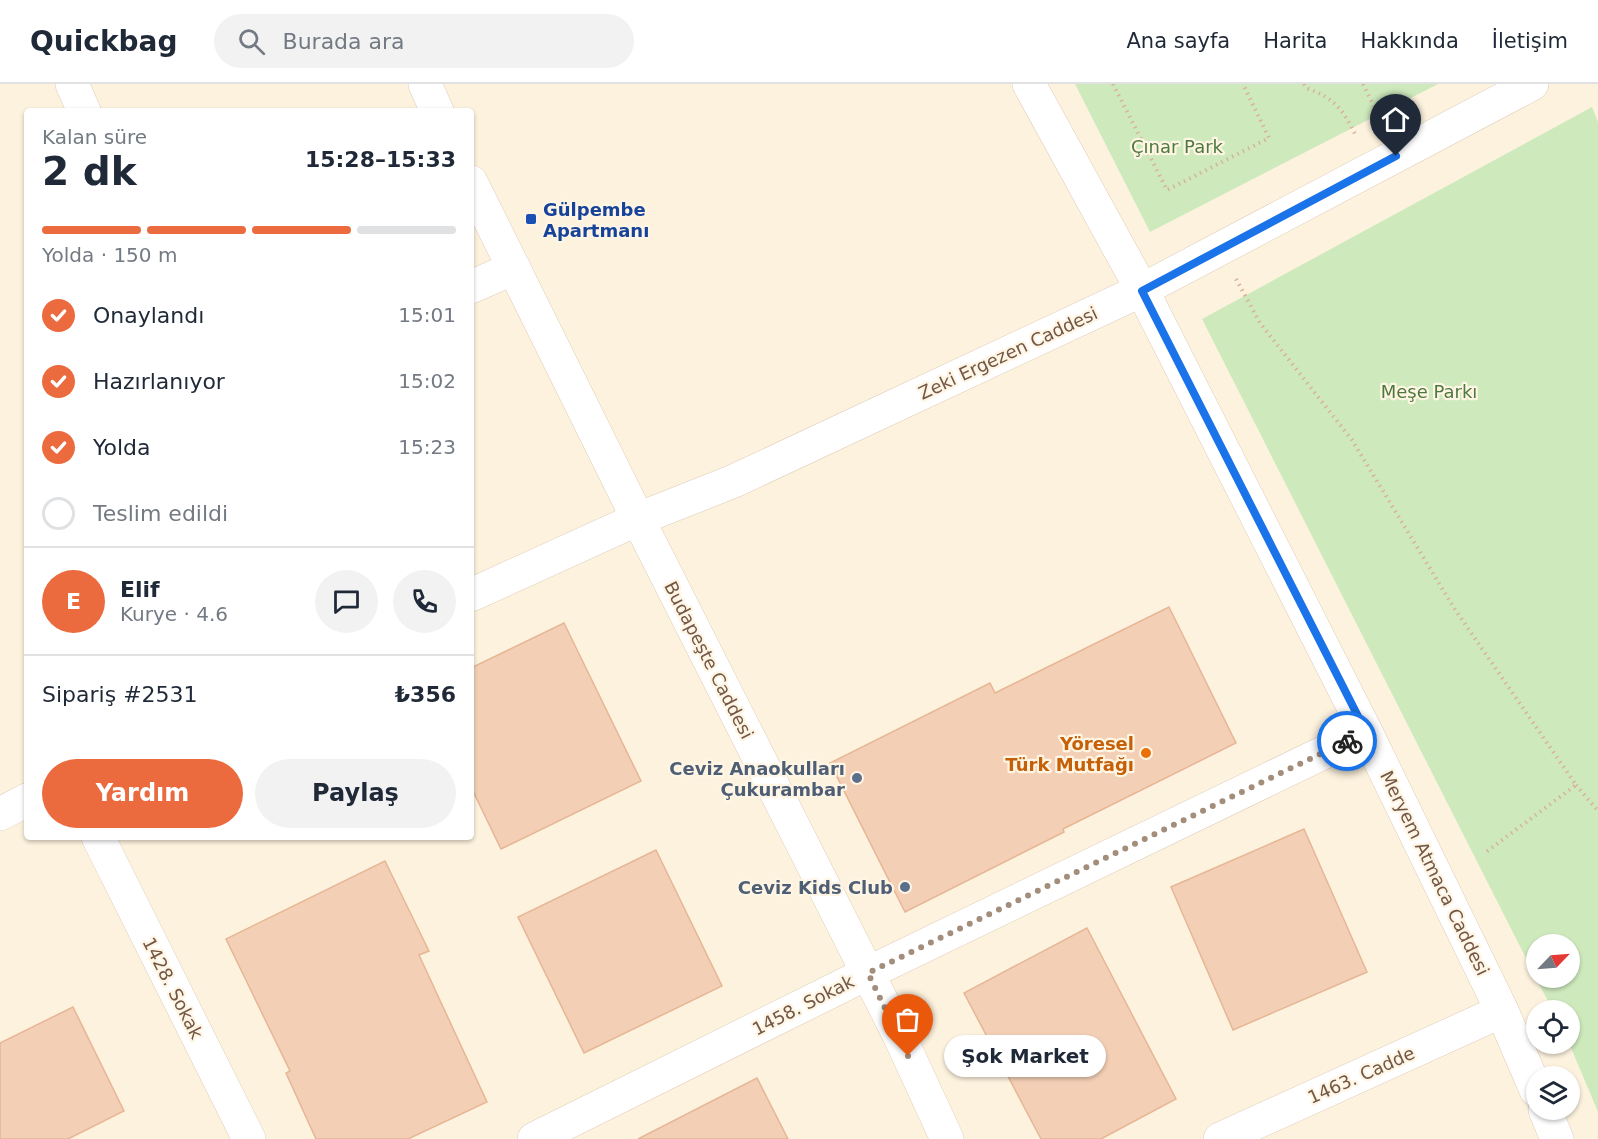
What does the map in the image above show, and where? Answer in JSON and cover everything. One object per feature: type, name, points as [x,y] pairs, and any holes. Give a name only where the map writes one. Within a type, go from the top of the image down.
[{"type":"street","points":[[72,84],[83,108]]},
{"type":"street","points":[[425,84],[436,108]]},
{"type":"street","name":"Meryem Atmaca Caddesi","points":[[1029,84],[1142,291],[1366,732],[1502,1011],[1526,1067]]},
{"type":"street","name":"Zeki Ergezen Caddesi","points":[[474,595],[638,519],[734,481],[1142,291],[1532,84]]},
{"type":"street","name":"Budapeşte Caddesi","points":[[474,188],[638,519],[868,973],[946,1139]]},
{"type":"street","points":[[474,286],[514,267]]},
{"type":"street","name":"1458. Sokak","points":[[534,1139],[868,973],[1366,732]]},
{"type":"street","points":[[0,814],[24,802]]},
{"type":"street","name":"1428. Sokak","points":[[100,840],[249,1139]]},
{"type":"street","name":"1463. Cadde","points":[[1220,1139],[1502,1011]]},
{"type":"street","points":[[1549,1120],[1557,1139]]},
{"type":"path","points":[[1113,84],[1167,190],[1269,138],[1243,84]]},
{"type":"path","points":[[1304,84],[1306,88],[1322,94],[1344,112],[1384,163]]},
{"type":"path","points":[[1363,84],[1384,163]]},
{"type":"path","points":[[1220,249],[1260,322],[1352,440],[1454,608],[1576,785],[1598,811]]},
{"type":"path","points":[[1486,852],[1576,785]]},
{"type":"green space","name":"Çınar Park","points":[[1075,84],[1438,84],[1150,232]]},
{"type":"green space","name":"Meşe Parkı","points":[[1592,107],[1598,122],[1598,1112],[1574,1054],[1580,1054],[1580,1000],[1547,1000],[1541,988],[1580,988],[1580,934],[1526,934],[1526,958],[1202,319]]},
{"type":"building","points":[[1169,607],[1236,743],[1063,829],[1064,832],[905,912],[830,763],[990,683],[995,693]]},
{"type":"building","points":[[564,623],[641,781],[501,849],[474,793],[474,667]]},
{"type":"building","points":[[1304,829],[1367,972],[1233,1030],[1171,887]]},
{"type":"building","points":[[656,850],[722,986],[584,1053],[518,917]]},
{"type":"building","points":[[385,861],[429,951],[419,955],[487,1102],[408,1139],[316,1139],[286,1073],[290,1071],[226,939]]},
{"type":"building","points":[[1087,928],[1176,1099],[1101,1139],[1041,1139],[964,993]]},
{"type":"building","points":[[73,1007],[124,1111],[68,1139],[0,1139],[0,1043]]},
{"type":"building","points":[[757,1078],[788,1139],[638,1139]]},
{"type":"way so far","points":[[908,1056],[868,973],[1347,741]]},
{"type":"place","name":"Gülpembe Apartmanı","points":[[531,219]]},
{"type":"place","name":"Yöresel Türk Mutfağı","points":[[1146,753]]},
{"type":"place","name":"Ceviz Anaokulları Çukurambar","points":[[857,778]]},
{"type":"place","name":"Ceviz Kids Club","points":[[905,887]]},
{"type":"place","name":"Şok Market","points":[[908,1056]]},
{"type":"route","points":[[1347,741],[1366,732],[1142,291],[1396,156]]}]
